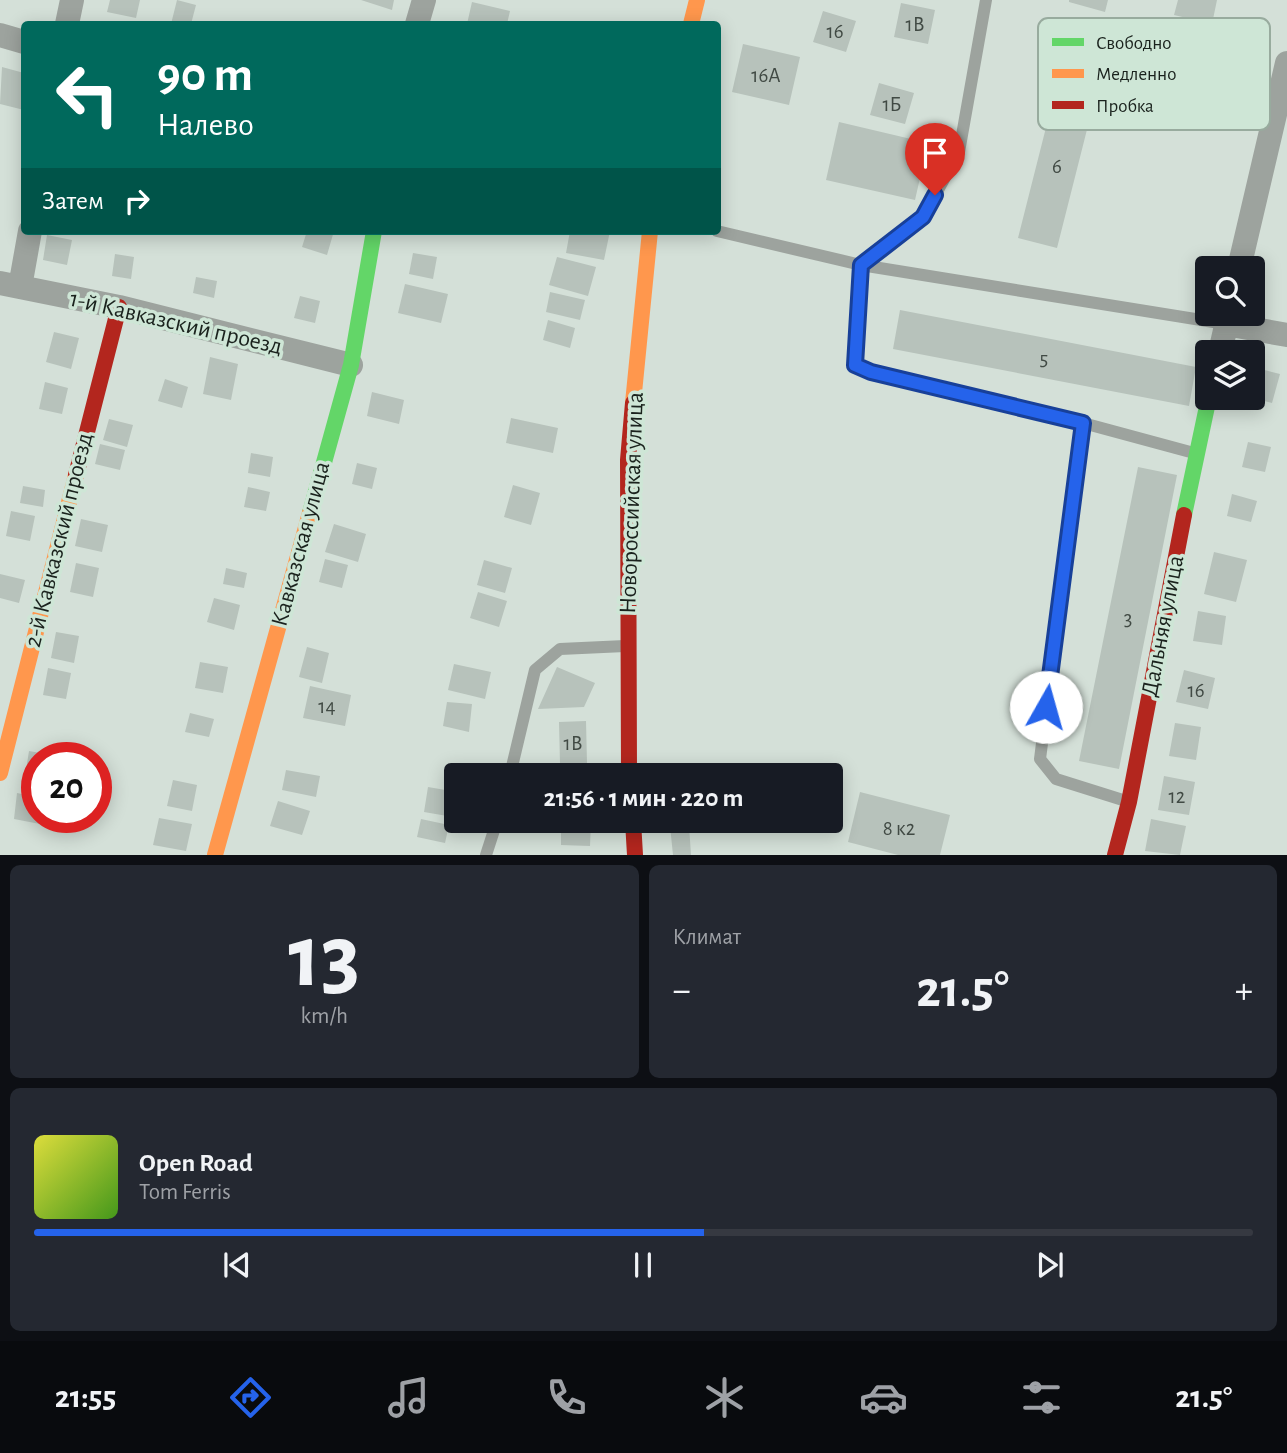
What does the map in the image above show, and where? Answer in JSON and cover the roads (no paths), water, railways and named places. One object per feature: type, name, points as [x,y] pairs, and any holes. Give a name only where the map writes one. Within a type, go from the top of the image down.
[{"type":"street","points":[[68,21],[72,0]]},
{"type":"street","points":[[419,21],[424,0]]},
{"type":"street","points":[[692,21],[697,0]]},
{"type":"street","points":[[0,35],[21,41]]},
{"type":"street","points":[[1242,256],[1287,62]]},
{"type":"street","points":[[10,285],[29,235]]},
{"type":"street","name":"Кавказская улица","points":[[215,855],[351,365],[373,235]]},
{"type":"street","name":"Новороссийская улица","points":[[629,763],[628,460],[650,235]]},
{"type":"street","name":"1-й Кавказский проезд","points":[[10,285],[119,307],[351,365]]},
{"type":"street","name":"2-й Кавказский проезд","points":[[0,773],[119,307]]},
{"type":"street","points":[[1253,326],[1287,335]]},
{"type":"street","name":"Дальняя улица","points":[[1115,855],[1129,802],[1195,454],[1206,410]]},
{"type":"street","points":[[634,833],[635,855]]},
{"type":"lane","points":[[986,0],[960,152],[923,217],[861,265],[855,365],[871,372],[1083,423],[1195,454]]},
{"type":"lane","points":[[721,232],[861,265],[1195,314]]},
{"type":"lane","points":[[1083,423],[1040,759],[1056,779],[1129,802]]},
{"type":"lane","points":[[513,763],[534,670],[560,649],[628,645]]},
{"type":"lane","points":[[486,855],[493,833]]}]
